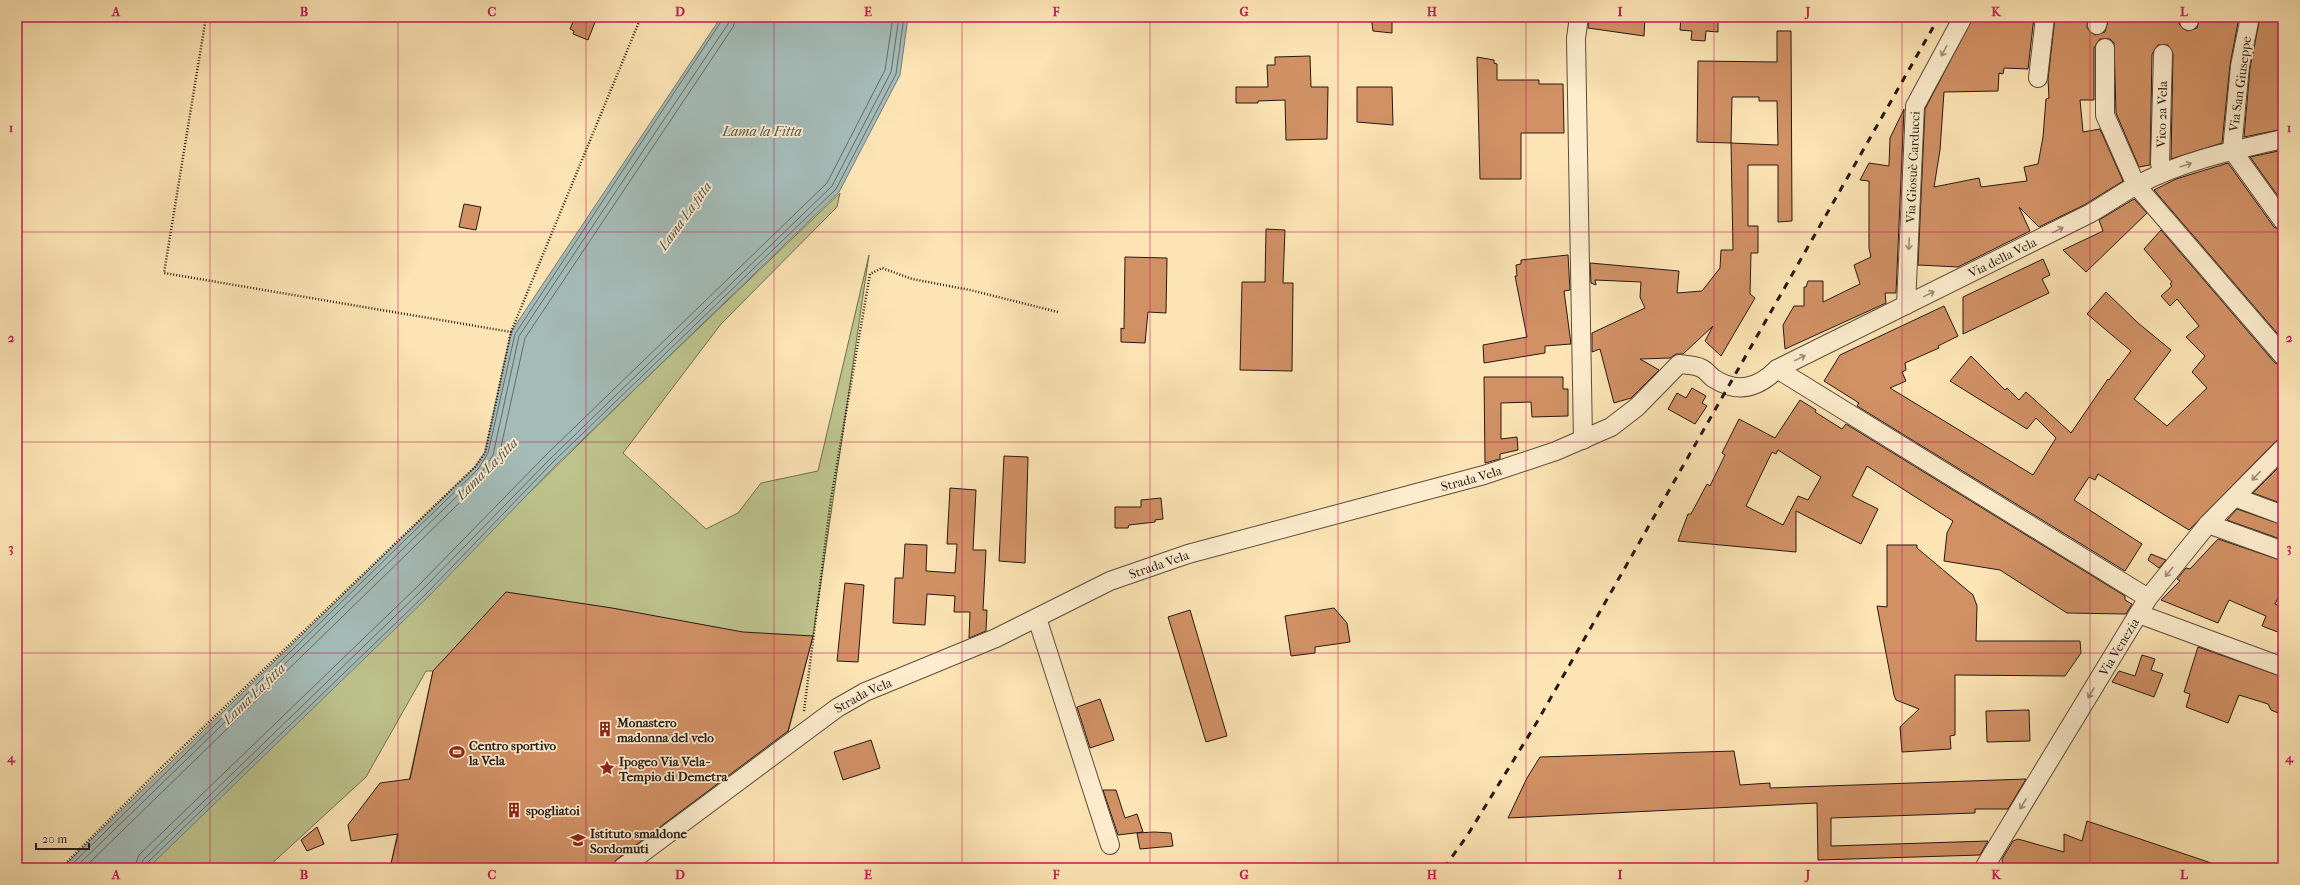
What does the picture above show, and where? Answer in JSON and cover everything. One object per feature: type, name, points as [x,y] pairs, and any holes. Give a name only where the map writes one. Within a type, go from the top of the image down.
[{"type":"street","points":[[1579,17],[1576,38],[1583,440]]},
{"type":"street","name":"Via Giosuè Carducci","points":[[1906,305],[1915,106],[1963,17]]},
{"type":"street","points":[[2038,78],[2045,17]]},
{"type":"street","name":"Via San Giuseppe","points":[[2232,150],[2240,66],[2250,17]]},
{"type":"street","points":[[2105,48],[2105,115],[2136,185],[2283,356]]},
{"type":"street","name":"Vico 2a Vela","points":[[2162,173],[2160,163],[2163,54]]},
{"type":"street","name":"Via della Vela","points":[[1728,386],[1747,389],[1767,379],[1777,369],[2089,214],[2136,185],[2162,173],[2232,150],[2283,139]]},
{"type":"street","points":[[2232,150],[2283,221]]},
{"type":"street","name":"Strada Vela","points":[[622,868],[684,824],[802,733],[837,708],[865,692],[996,638],[1110,581],[1188,554],[1484,475],[1556,451],[1611,427],[1637,407],[1679,364],[1702,368],[1714,378],[1728,386]]},
{"type":"street","points":[[1777,369],[2148,598]]},
{"type":"street","name":"Via Venezia","points":[[1984,868],[2148,598],[2208,524],[2237,498],[2282,450]]},
{"type":"street","points":[[2237,498],[2283,515]]},
{"type":"street","points":[[2208,524],[2283,551]]},
{"type":"street","points":[[2139,614],[2283,667]]},
{"type":"street","points":[[1037,618],[1110,845]]},
{"type":"path","points":[[206,17],[164,272],[511,332]]},
{"type":"path","points":[[62,868],[161,768],[475,467],[484,452],[511,332],[641,17]]},
{"type":"path","points":[[802,733],[805,698],[831,499],[870,274],[882,268],[912,279],[970,290],[1058,312]]},
{"type":"green space","points":[[840,193],[837,207],[721,324],[623,453],[706,529],[738,513],[761,483],[818,471],[869,255],[813,636],[788,733],[624,863],[623,850],[390,868],[433,671],[426,671],[366,777],[267,868],[147,868],[634,390]]},
{"type":"water","name":"Lama la Fitta","points":[[721,17],[908,17],[900,75],[839,192],[556,465],[430,595],[148,868],[62,868],[475,467],[485,452],[511,332]]},
{"type":"building","points":[[575,17],[597,17],[588,40],[573,34],[574,31],[570,29]]},
{"type":"building","points":[[1371,17],[1392,17],[1392,33],[1373,31]]},
{"type":"building","points":[[1589,17],[1645,17],[1644,36],[1588,28]]},
{"type":"building","points":[[1681,17],[1718,17],[1718,32],[1706,31],[1705,41],[1691,40],[1692,31],[1680,30]]},
{"type":"building","points":[[1973,17],[2034,17],[2028,69],[2004,68],[2003,74],[1999,73],[1998,91],[1944,92],[1940,150],[1934,187],[1979,178],[1981,187],[2027,181],[2024,167],[2038,164],[2043,137],[2046,99],[2049,98],[2048,79],[2055,17],[2088,17],[2087,28],[2095,35],[2105,32],[2109,17],[2179,17],[2179,24],[2187,31],[2197,28],[2200,17],[2239,17],[2230,65],[2222,143],[2171,159],[2173,54],[2168,45],[2158,45],[2152,54],[2150,165],[2139,167],[2116,113],[2114,43],[2110,39],[2100,39],[2094,48],[2094,100],[2080,100],[2083,132],[2100,129],[2123,181],[2084,205],[2039,227],[2019,207],[2030,231],[1958,267],[1918,265],[1925,109]]},
{"type":"building","points":[[2260,17],[2283,17],[2283,129],[2244,137],[2250,68]]},
{"type":"building","points":[[1777,31],[1791,31],[1792,221],[1778,222],[1778,165],[1748,165],[1748,226],[1758,226],[1758,253],[1751,253],[1750,294],[1755,298],[1721,356],[1705,341],[1713,326],[1683,354],[1676,354],[1670,358],[1640,359],[1659,370],[1631,398],[1614,403],[1600,349],[1592,352],[1592,333],[1645,308],[1640,297],[1641,282],[1595,280],[1596,285],[1591,283],[1590,263],[1679,271],[1677,293],[1702,291],[1720,268],[1721,250],[1733,250],[1731,143],[1697,142],[1698,61],[1777,62]],"holes":[[[1732,97],[1759,97],[1759,101],[1777,101],[1778,145],[1731,143]]]},
{"type":"building","points":[[1310,56],[1311,87],[1328,87],[1327,139],[1286,140],[1285,100],[1258,101],[1258,103],[1236,103],[1236,87],[1268,87],[1267,65],[1275,65],[1275,57]]},
{"type":"building","points":[[1477,57],[1494,60],[1494,63],[1497,64],[1497,80],[1539,80],[1539,84],[1563,84],[1564,133],[1521,133],[1521,179],[1480,179]]},
{"type":"building","points":[[1357,87],[1392,87],[1393,125],[1357,122]]},
{"type":"building","points":[[1904,109],[1896,293],[1885,293],[1886,303],[1785,349],[1783,325],[1794,306],[1804,306],[1804,287],[1806,287],[1808,281],[1823,281],[1823,302],[1860,284],[1854,265],[1871,257],[1869,248],[1869,181],[1860,180],[1869,163],[1889,166],[1890,138]]},
{"type":"building","points":[[2283,150],[2283,203],[2250,157]]},
{"type":"building","points":[[2228,163],[2274,227],[2283,231],[2283,340],[2154,190],[2176,179]]},
{"type":"building","points":[[2134,199],[2147,213],[2086,272],[2063,250],[2103,231],[2099,220]]},
{"type":"building","points":[[464,204],[481,207],[476,230],[459,227]]},
{"type":"building","points":[[1266,229],[1285,230],[1283,283],[1293,283],[1292,371],[1240,370],[1242,282],[1265,282]]},
{"type":"building","points":[[2161,230],[2275,363],[2283,366],[2283,438],[2276,441],[2189,530],[2098,474],[2095,480],[2089,477],[2074,500],[2142,544],[2125,571],[1857,406],[1859,403],[1824,381],[1840,355],[1944,306],[1958,336],[1938,346],[1939,348],[1905,363],[1906,370],[1902,372],[1906,381],[1890,388],[2033,475],[2056,438],[2036,418],[2027,429],[1950,381],[1971,356],[2005,390],[2007,388],[2019,400],[2026,392],[2071,433],[2108,379],[2109,380],[2131,351],[2087,314],[2106,292],[2138,323],[2171,350],[2134,399],[2167,426],[2207,388],[2192,372],[2205,356],[2186,337],[2199,326],[2177,299],[2170,306],[2161,296],[2172,286],[2170,284],[2172,282],[2144,249]]},
{"type":"building","points":[[1568,255],[1570,290],[1564,291],[1571,344],[1545,346],[1545,353],[1484,363],[1483,345],[1527,337],[1515,276],[1517,276],[1516,265],[1521,264],[1521,260]]},
{"type":"building","points":[[1125,257],[1167,258],[1166,313],[1148,312],[1145,343],[1121,342],[1121,328],[1124,329]]},
{"type":"building","points":[[2043,259],[2050,275],[2042,279],[2049,293],[1963,334],[1963,297]]},
{"type":"building","points":[[1484,377],[1563,377],[1563,389],[1568,389],[1568,416],[1532,417],[1531,402],[1501,403],[1501,439],[1517,437],[1518,450],[1500,454],[1500,459],[1485,463]]},
{"type":"building","points":[[1692,388],[1706,396],[1702,403],[1707,406],[1695,424],[1668,409],[1677,393],[1686,398]]},
{"type":"building","points":[[1800,400],[1816,410],[1815,412],[1842,429],[1846,424],[2125,596],[2125,600],[2132,604],[2126,614],[2067,613],[2000,570],[1944,561],[1947,533],[1953,521],[1867,466],[1852,496],[1878,509],[1861,544],[1796,511],[1796,552],[1678,541],[1688,514],[1691,514],[1707,484],[1710,486],[1725,455],[1722,453],[1739,419],[1775,438]],"holes":[[[1778,450],[1821,477],[1808,500],[1798,496],[1783,525],[1746,506],[1772,452],[1776,454]]]},
{"type":"building","points":[[1004,456],[1028,457],[1025,563],[999,561]]},
{"type":"building","points":[[2283,463],[2283,504],[2253,493]]},
{"type":"building","points":[[950,488],[976,490],[973,550],[986,550],[983,610],[987,610],[986,631],[969,638],[970,612],[954,612],[955,596],[927,594],[925,625],[893,623],[895,578],[903,578],[905,544],[927,545],[926,571],[955,573],[957,544],[947,544]]},
{"type":"building","points":[[1161,498],[1163,519],[1155,520],[1155,522],[1129,525],[1128,528],[1115,528],[1115,507],[1141,507],[1141,500]]},
{"type":"building","points":[[2237,509],[2283,525],[2283,540],[2227,520]]},
{"type":"building","points":[[2218,539],[2283,561],[2283,587],[2275,604],[2283,608],[2283,634],[2262,626],[2266,616],[2229,600],[2218,623],[2161,600],[2180,581],[2177,579],[2186,568],[2190,569]]},
{"type":"building","points":[[1887,545],[1917,545],[1917,548],[1973,595],[1977,606],[1976,641],[2080,641],[2081,653],[2065,676],[1955,675],[1955,735],[1950,736],[1951,749],[1902,752],[1900,727],[1919,709],[1896,700],[1894,695],[1877,606],[1887,607]]},
{"type":"building","points":[[2151,554],[2166,560],[2159,568],[2148,560]]},
{"type":"building","points":[[845,583],[864,585],[858,662],[837,661]]},
{"type":"building","name":"Monastero madonna del velo","points":[[506,592],[612,608],[743,632],[813,636],[788,731],[616,860],[612,868],[390,868],[398,834],[351,841],[348,825],[380,783],[410,779],[433,671]]},
{"type":"building","points":[[1334,608],[1347,623],[1350,642],[1315,647],[1315,653],[1291,656],[1285,616]]},
{"type":"building","points":[[1190,610],[1227,736],[1206,742],[1168,617]]},
{"type":"building","points":[[2198,647],[2283,677],[2283,715],[2271,710],[2268,704],[2239,695],[2228,723],[2186,707],[2190,694],[2184,692]]},
{"type":"building","points":[[2142,655],[2155,659],[2151,670],[2163,674],[2154,697],[2112,682],[2119,671],[2135,676]]},
{"type":"building","points":[[1100,699],[1114,740],[1090,748],[1077,707]]},
{"type":"building","points":[[2029,710],[2030,741],[1987,742],[1986,711]]},
{"type":"building","points":[[871,740],[880,768],[843,780],[834,752]]},
{"type":"building","points":[[1734,751],[1740,785],[1770,783],[1770,788],[2026,779],[2008,809],[1975,809],[1975,813],[1831,818],[1831,846],[1988,841],[1980,855],[1818,860],[1817,803],[1508,818],[1527,778],[1540,757]]},
{"type":"building","points":[[1103,790],[1116,790],[1125,818],[1137,814],[1143,832],[1118,835]]},
{"type":"building","points":[[2087,821],[2217,865],[2216,868],[2003,867],[2002,859],[2013,841],[2018,839],[2064,852],[2064,834],[2082,841]]},
{"type":"building","points":[[317,827],[324,844],[307,851],[301,840]]},
{"type":"building","points":[[1137,833],[1171,833],[1173,846],[1140,849]]},
{"type":"railway","points":[[1444,868],[1467,836],[1537,722],[1939,17]]},
{"type":"place","name":"Monastero madonna del velo","points":[[605,729]]},
{"type":"place","name":"Centro sportivo la Vela","points":[[457,752]]},
{"type":"place","name":"Ipogeo Via Vela- Tempio di Demetra","points":[[607,768]]},
{"type":"place","name":"spogliatoi","points":[[514,810]]},
{"type":"place","name":"Istituto smaldone Sordomuti","points":[[578,840]]},
{"type":"water label","name":"Lama La fitta","points":[[685,216]]},
{"type":"water label","name":"Lama La fitta","points":[[487,469]]},
{"type":"water label","name":"Lama La fitta","points":[[254,694]]}]
